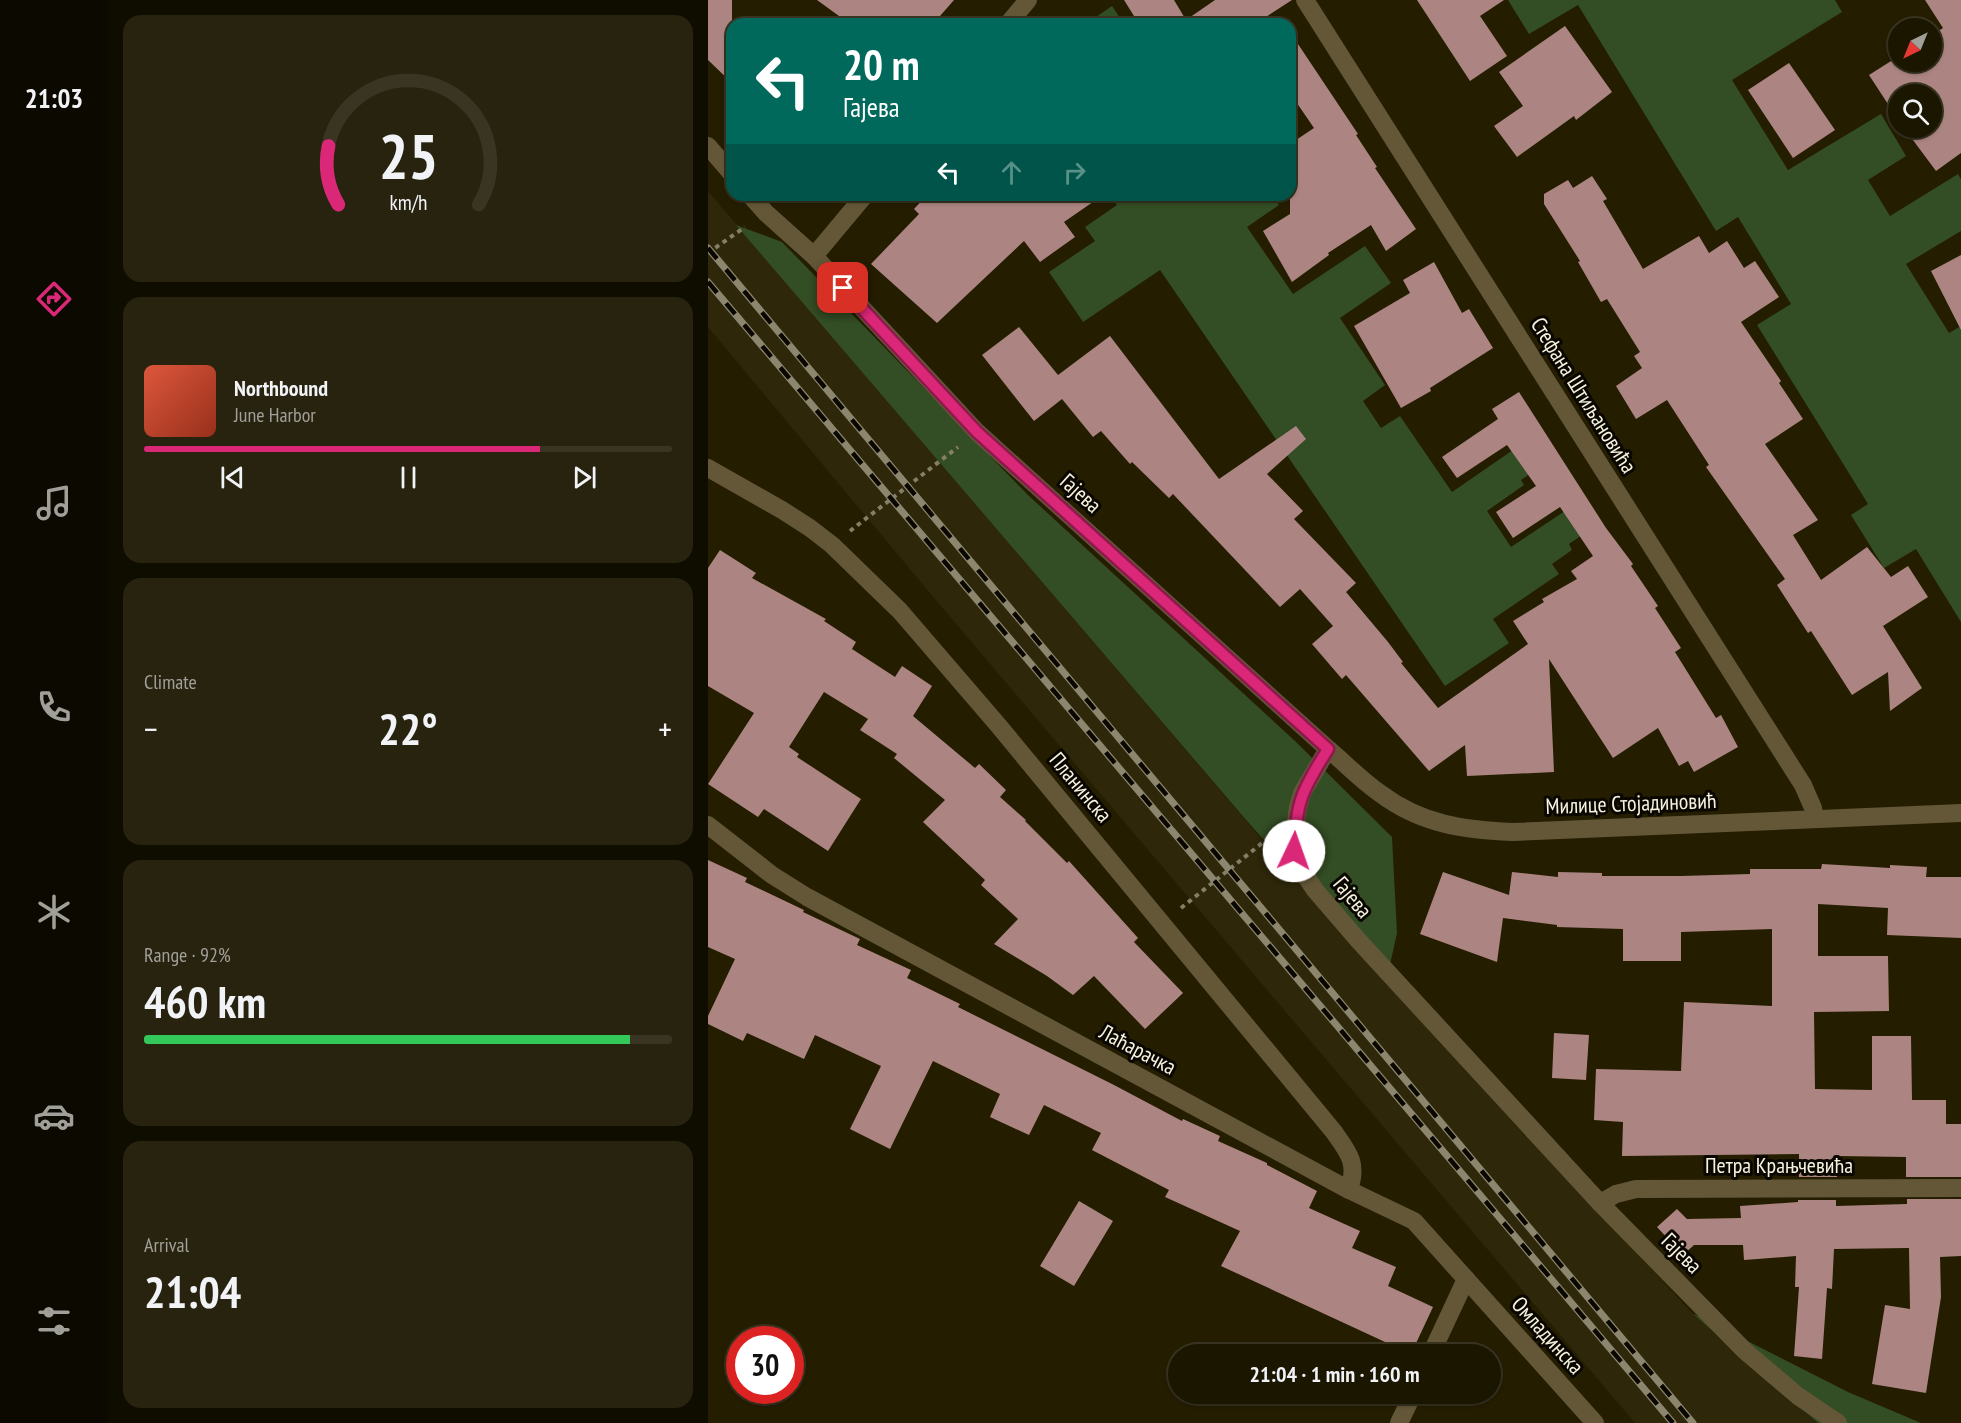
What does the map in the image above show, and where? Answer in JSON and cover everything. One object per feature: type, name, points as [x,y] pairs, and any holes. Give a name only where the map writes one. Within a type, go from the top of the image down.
[{"type":"street","name":"Стефана Штиљановића","points":[[1305,0],[1803,785],[1815,819]]},
{"type":"street","points":[[708,146],[726,167]]},
{"type":"street","name":"Гајева","points":[[755,201],[814,256],[977,432],[1328,749],[1302,793],[1297,814],[1294,851],[1315,890],[1358,940],[1600,1203],[1745,1351],[1798,1396],[1838,1423]]},
{"type":"street","points":[[814,256],[860,201]]},
{"type":"street","name":"Планинска","points":[[708,468],[782,510],[832,545],[900,611],[1163,923],[1349,1152],[1353,1174],[1349,1190]]},
{"type":"street","name":"Милице Стојадиновић","points":[[1328,749],[1382,795],[1438,823],[1469,830],[1512,832],[1961,813]]},
{"type":"street","name":"Лаћарачка","points":[[708,825],[772,875],[807,897],[1349,1190],[1414,1221],[1466,1279]]},
{"type":"street","name":"Петра Крањчевића","points":[[1600,1203],[1616,1194],[1636,1189],[1961,1188]]},
{"type":"street","points":[[1436,1344],[1466,1279]]},
{"type":"street","name":"Омладинска","points":[[1466,1279],[1595,1423]]},
{"type":"street","points":[[1399,1423],[1408,1404]]},
{"type":"path","points":[[708,253],[766,213]]},
{"type":"path","points":[[832,545],[977,432]]},
{"type":"path","points":[[1163,923],[1297,814]]},
{"type":"shaded area","points":[[708,191],[1302,886],[1692,1313],[1818,1423],[1635,1423],[929,592],[708,327]]},
{"type":"green space","points":[[1508,0],[1835,0],[1842,12],[1732,80],[1788,170],[1881,114],[1888,126],[1888,138],[1895,138],[1906,156],[1868,180],[1890,216],[1958,174],[1961,179],[1961,231],[1906,264],[1949,333],[1961,326],[1961,622],[1916,549],[1884,568],[1851,515],[1868,504],[1757,325],[1791,304],[1738,217],[1716,231],[1578,5],[1529,34]]},
{"type":"green space","points":[[1112,6],[1120,18],[1095,18]]},
{"type":"green space","points":[[1114,201],[1276,201],[1279,205],[1247,227],[1293,294],[1365,246],[1391,283],[1340,318],[1385,385],[1363,401],[1381,428],[1400,416],[1452,492],[1539,432],[1556,456],[1521,480],[1524,485],[1487,511],[1511,547],[1577,503],[1594,527],[1569,544],[1572,550],[1552,564],[1559,574],[1493,619],[1509,643],[1445,686],[1160,270],[1083,322],[1049,272],[1095,241],[1085,227],[1117,205]]},
{"type":"green space","points":[[736,225],[782,242],[1028,495],[1295,741],[1392,837],[1397,933],[1387,978],[1247,821]]},
{"type":"green space","points":[[1692,1313],[1848,1392],[1921,1423],[1818,1423]]},
{"type":"building","points":[[708,0],[732,0],[732,18],[726,18],[726,77],[708,60]]},
{"type":"building","points":[[817,0],[954,0],[938,18],[842,18]]},
{"type":"building","points":[[1124,0],[1174,0],[1185,18],[1135,18]]},
{"type":"building","points":[[1215,0],[1292,0],[1264,18],[1189,18]]},
{"type":"building","points":[[1417,0],[1504,0],[1480,16],[1507,56],[1470,81]]},
{"type":"building","points":[[1925,0],[1961,0],[1961,153],[1936,171],[1911,138],[1942,138],[1942,84],[1888,84],[1888,104],[1869,75],[1888,63],[1888,72],[1942,72],[1942,18],[1937,18]]},
{"type":"building","points":[[1565,26],[1612,92],[1576,120],[1574,116],[1517,157],[1494,126],[1523,106],[1499,72]]},
{"type":"building","points":[[1296,41],[1358,134],[1356,135],[1377,167],[1375,168],[1416,229],[1386,251],[1371,225],[1328,253],[1329,255],[1292,282],[1263,231],[1290,214],[1290,201],[1296,201],[1296,140],[1314,128],[1296,102]]},
{"type":"building","points":[[1789,63],[1835,130],[1793,158],[1748,90]]},
{"type":"building","points":[[1592,176],[1607,199],[1603,201],[1643,269],[1699,236],[1709,253],[1727,241],[1744,268],[1755,261],[1779,297],[1741,322],[1781,381],[1779,383],[1803,419],[1765,444],[1818,520],[1793,535],[1821,580],[1867,547],[1891,577],[1908,566],[1928,597],[1883,626],[1922,688],[1890,711],[1888,672],[1852,695],[1811,631],[1808,633],[1777,585],[1785,579],[1706,467],[1709,465],[1667,400],[1636,419],[1616,386],[1642,368],[1634,356],[1640,352],[1607,299],[1601,302],[1578,262],[1580,261],[1544,204],[1544,194],[1568,180],[1573,188]]},
{"type":"building","points":[[921,201],[1094,201],[1064,222],[1075,237],[1040,262],[1024,241],[937,323],[871,264],[919,214],[914,209]]},
{"type":"building","points":[[1961,255],[1961,330],[1931,271]]},
{"type":"building","points":[[1434,262],[1462,313],[1469,309],[1493,348],[1430,388],[1431,391],[1401,408],[1354,326],[1410,293],[1403,280]]},
{"type":"building","points":[[1019,327],[1058,375],[1110,336],[1219,479],[1296,426],[1306,439],[1267,474],[1303,511],[1294,519],[1356,583],[1346,592],[1388,642],[1403,662],[1401,663],[1438,708],[1528,644],[1513,621],[1544,602],[1542,599],[1577,579],[1571,571],[1593,556],[1560,507],[1513,538],[1496,512],[1536,486],[1507,445],[1457,478],[1442,457],[1498,419],[1492,409],[1519,392],[1606,528],[1633,564],[1631,566],[1658,606],[1655,608],[1681,648],[1675,652],[1716,718],[1721,715],[1738,747],[1694,772],[1688,761],[1679,766],[1658,728],[1613,758],[1549,659],[1554,772],[1467,776],[1465,745],[1429,771],[1346,675],[1342,679],[1312,644],[1333,626],[1300,589],[1280,607],[1173,494],[1169,498],[1132,462],[1130,464],[1101,431],[1093,437],[1062,399],[1034,421],[982,355]]},
{"type":"building","points":[[720,550],[756,573],[752,578],[826,619],[824,621],[856,642],[852,649],[895,677],[902,666],[932,686],[913,716],[975,768],[979,764],[1006,790],[1000,797],[1026,820],[1067,863],[1069,861],[1138,938],[1134,942],[1183,993],[1145,1029],[1094,976],[1073,995],[1047,976],[994,944],[1018,919],[981,885],[985,880],[923,822],[945,800],[894,758],[897,754],[860,730],[868,719],[824,692],[789,747],[799,754],[797,757],[861,799],[828,851],[764,809],[758,817],[708,784],[754,713],[708,686],[708,568]]},
{"type":"building","points":[[708,860],[747,878],[745,882],[860,939],[857,945],[911,970],[907,978],[960,1004],[958,1007],[1182,1121],[1183,1119],[1220,1136],[1218,1141],[1267,1163],[1317,1191],[1309,1208],[1360,1231],[1352,1248],[1396,1267],[1388,1286],[1433,1307],[1416,1344],[1389,1344],[1221,1266],[1240,1231],[1165,1197],[1169,1190],[1092,1150],[1101,1133],[1044,1105],[1029,1135],[990,1117],[1000,1094],[933,1061],[890,1149],[850,1129],[881,1066],[815,1035],[804,1059],[747,1033],[743,1041],[708,1024],[708,1016],[735,959],[708,947]]},
{"type":"building","points":[[1822,864],[1890,868],[1890,865],[1927,867],[1926,877],[1961,877],[1961,938],[1887,935],[1888,908],[1818,904],[1818,956],[1888,956],[1889,1011],[1814,1012],[1815,1089],[1872,1090],[1872,1036],[1911,1036],[1912,1100],[1946,1100],[1946,1124],[1961,1124],[1961,1177],[1906,1177],[1906,1157],[1838,1156],[1837,1177],[1799,1177],[1799,1154],[1622,1156],[1623,1122],[1594,1120],[1596,1069],[1681,1071],[1684,1002],[1772,1006],[1772,929],[1681,932],[1681,961],[1623,961],[1623,929],[1557,927],[1557,925],[1503,918],[1497,962],[1420,934],[1443,872],[1509,895],[1512,872],[1558,877],[1558,872],[1602,873],[1602,876],[1681,876],[1750,874],[1750,869],[1821,869]]},
{"type":"building","points":[[1554,1033],[1589,1035],[1586,1080],[1552,1078]]},
{"type":"building","points":[[1907,1199],[1961,1199],[1961,1256],[1940,1257],[1941,1297],[1926,1393],[1872,1384],[1885,1305],[1910,1309],[1909,1248],[1834,1249],[1832,1289],[1827,1288],[1822,1359],[1794,1356],[1799,1287],[1795,1287],[1796,1256],[1744,1260],[1743,1245],[1694,1245],[1683,1255],[1657,1227],[1677,1209],[1687,1219],[1741,1218],[1740,1206],[1798,1202],[1798,1200],[1836,1200],[1836,1206],[1907,1204]]},
{"type":"building","points":[[1079,1201],[1113,1221],[1074,1286],[1040,1266]]},
{"type":"railway","points":[[708,248],[1693,1423]]},
{"type":"railway","points":[[708,282],[1673,1423]]},
{"type":"route","points":[[843,288],[977,432],[1328,749],[1302,793],[1297,814],[1294,851]]}]
